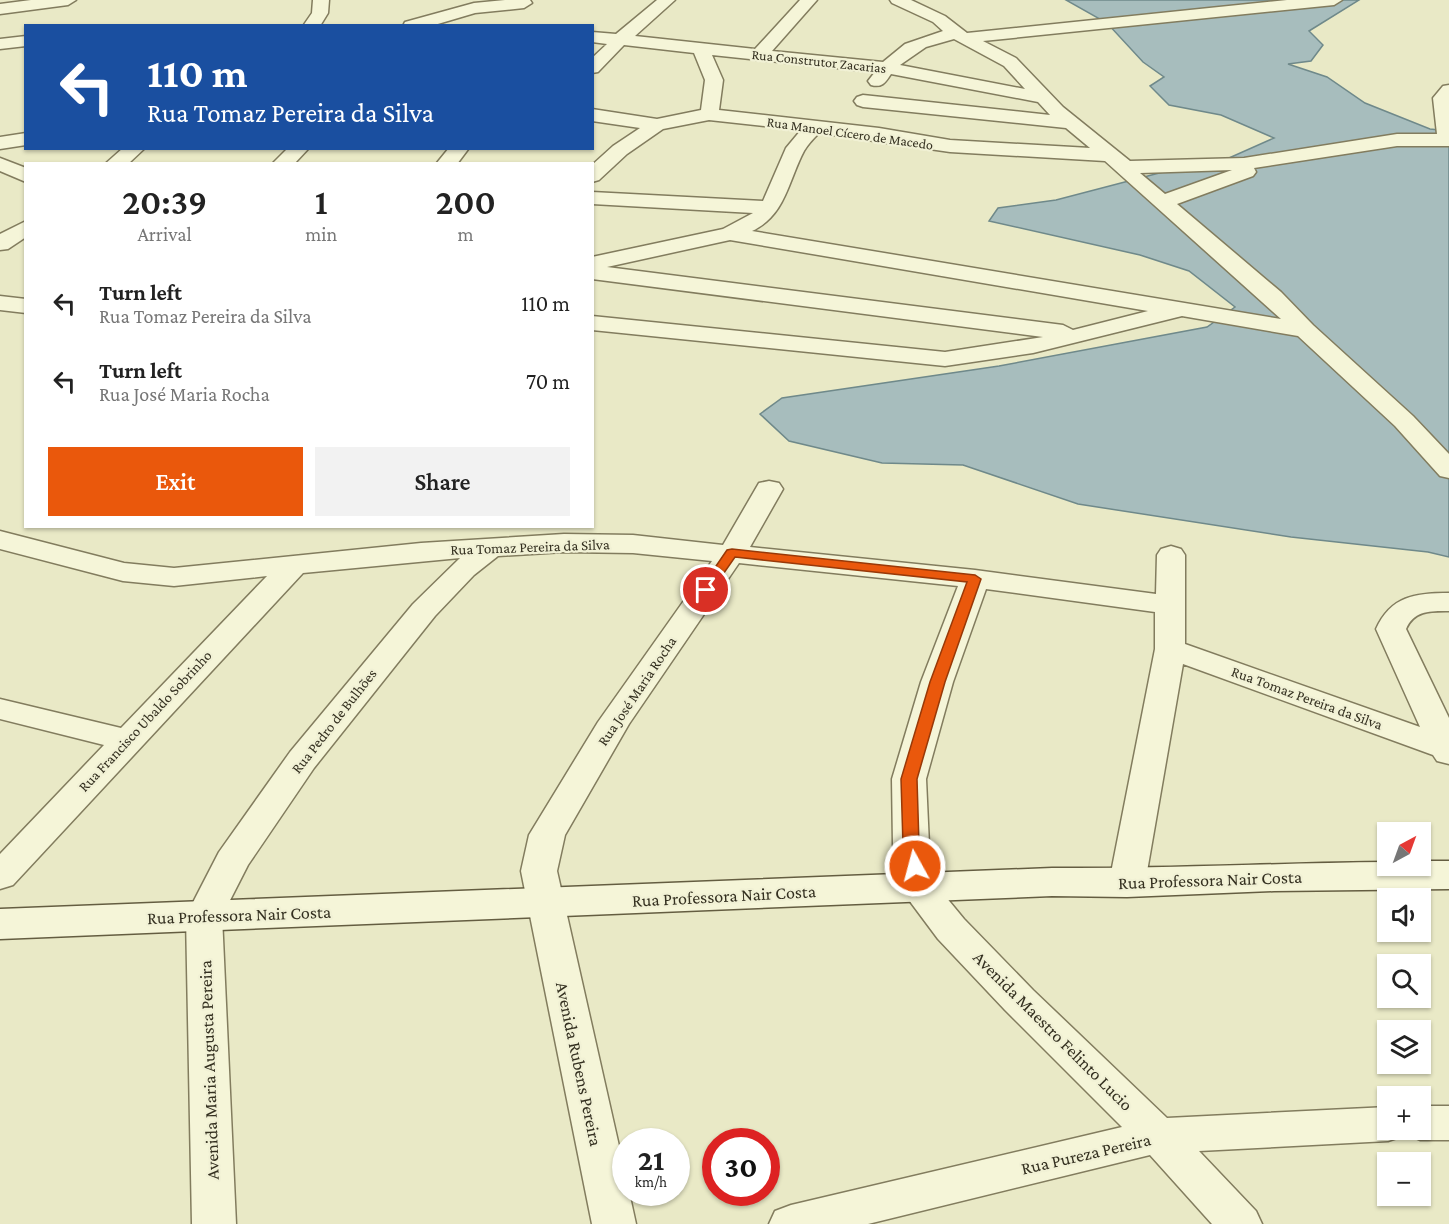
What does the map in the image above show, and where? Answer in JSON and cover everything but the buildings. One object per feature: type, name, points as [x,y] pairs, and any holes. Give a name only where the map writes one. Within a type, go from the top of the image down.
[{"type":"main road","name":"Rua Professora Nair Costa","points":[[0,924],[1052,882],[1127,883],[1274,877],[1449,875]]},
{"type":"street","points":[[0,9],[68,0]]},
{"type":"street","points":[[312,24],[320,13],[321,0]]},
{"type":"street","points":[[594,66],[667,0]]},
{"type":"street","points":[[898,0],[939,19],[961,36],[1010,62],[1070,123],[1273,297],[1305,330],[1404,421],[1449,470]]},
{"type":"street","points":[[843,130],[886,68],[895,58],[913,46],[961,36],[1334,0]]},
{"type":"street","points":[[759,55],[802,1]]},
{"type":"street","points":[[418,24],[474,8],[526,2],[524,16],[527,21]]},
{"type":"street","name":"Rua Construtor Zacarias","points":[[594,38],[886,68],[1044,98]]},
{"type":"street","points":[[0,44],[24,41]]},
{"type":"street","points":[[700,49],[711,66],[717,86],[709,114]]},
{"type":"street","points":[[1164,202],[1273,161],[1397,140],[1448,140],[1442,98],[1449,90]]},
{"type":"street","points":[[863,101],[1070,123]]},
{"type":"street","name":"Rua Manoel Cícero de Macedo","points":[[594,115],[657,125],[709,114],[900,137],[950,146],[1190,167],[1273,161]]},
{"type":"street","points":[[594,174],[620,150],[657,125]]},
{"type":"street","points":[[594,264],[730,234],[757,221],[770,208],[796,148],[814,127]]},
{"type":"street","points":[[0,143],[24,139]]},
{"type":"street","points":[[118,162],[133,150]]},
{"type":"street","points":[[284,162],[298,150]]},
{"type":"street","points":[[448,162],[458,150]]},
{"type":"street","points":[[594,198],[770,208]]},
{"type":"street","points":[[0,244],[24,228]]},
{"type":"street","points":[[730,234],[1305,330]]},
{"type":"street","points":[[594,272],[1075,333]]},
{"type":"street","points":[[1075,333],[1096,295]]},
{"type":"street","points":[[0,303],[24,306]]},
{"type":"street","points":[[594,323],[945,359],[979,357],[1179,310]]},
{"type":"street","name":"Rua José Maria Rocha","points":[[545,904],[539,871],[547,835],[614,722],[732,553],[769,489]]},
{"type":"street","name":"Rua Tomaz Pereira da Silva","points":[[0,540],[123,572],[174,577],[292,567],[511,540],[633,544],[975,579],[1169,605]]},
{"type":"street","name":"Rua Pedro de Bulhões","points":[[204,916],[232,861],[302,760],[424,610],[464,569],[511,540]]},
{"type":"street","points":[[1127,883],[1170,649],[1171,555]]},
{"type":"street","name":"Rua Francisco Ubaldo Sobrinho","points":[[0,876],[126,740],[292,567]]},
{"type":"street","points":[[918,888],[911,845],[909,779],[938,682],[975,579]]},
{"type":"street","points":[[1447,750],[1390,629],[1395,617],[1408,606],[1423,602],[1449,602]]},
{"type":"street","name":"Rua Tomaz Pereira da Silva","points":[[1170,649],[1447,750]]},
{"type":"street","points":[[0,709],[126,740]]},
{"type":"street","name":"Avenida Maestro Felinto Lucio","points":[[918,888],[951,929],[1158,1136],[1240,1224]]},
{"type":"street","name":"Avenida Rubens Pereira","points":[[545,904],[614,1224]]},
{"type":"street","name":"Avenida Maria Augusta Pereira","points":[[204,916],[214,1224]]},
{"type":"street","points":[[1431,1122],[1449,1123]]},
{"type":"street","name":"Rua Pureza Pereira","points":[[791,1224],[1158,1136],[1377,1125]]},
{"type":"shaded area","points":[[1066,0],[1359,0],[1309,31],[1323,45],[1311,61],[1288,64],[1327,77],[1365,103],[1430,129],[1449,131],[1449,557],[1428,552],[1291,537],[1078,504],[963,465],[882,463],[789,441],[760,414],[782,398],[999,366],[1207,327],[1235,307],[1189,271],[1140,255],[989,221],[998,208],[1056,200],[1163,172],[1220,162],[1274,138],[1221,115],[1169,105],[1150,86],[1164,77],[1143,62],[1107,23]]},
{"type":"route","points":[[706,590],[732,553],[975,579],[938,682],[909,779],[911,845],[915,866]]}]
